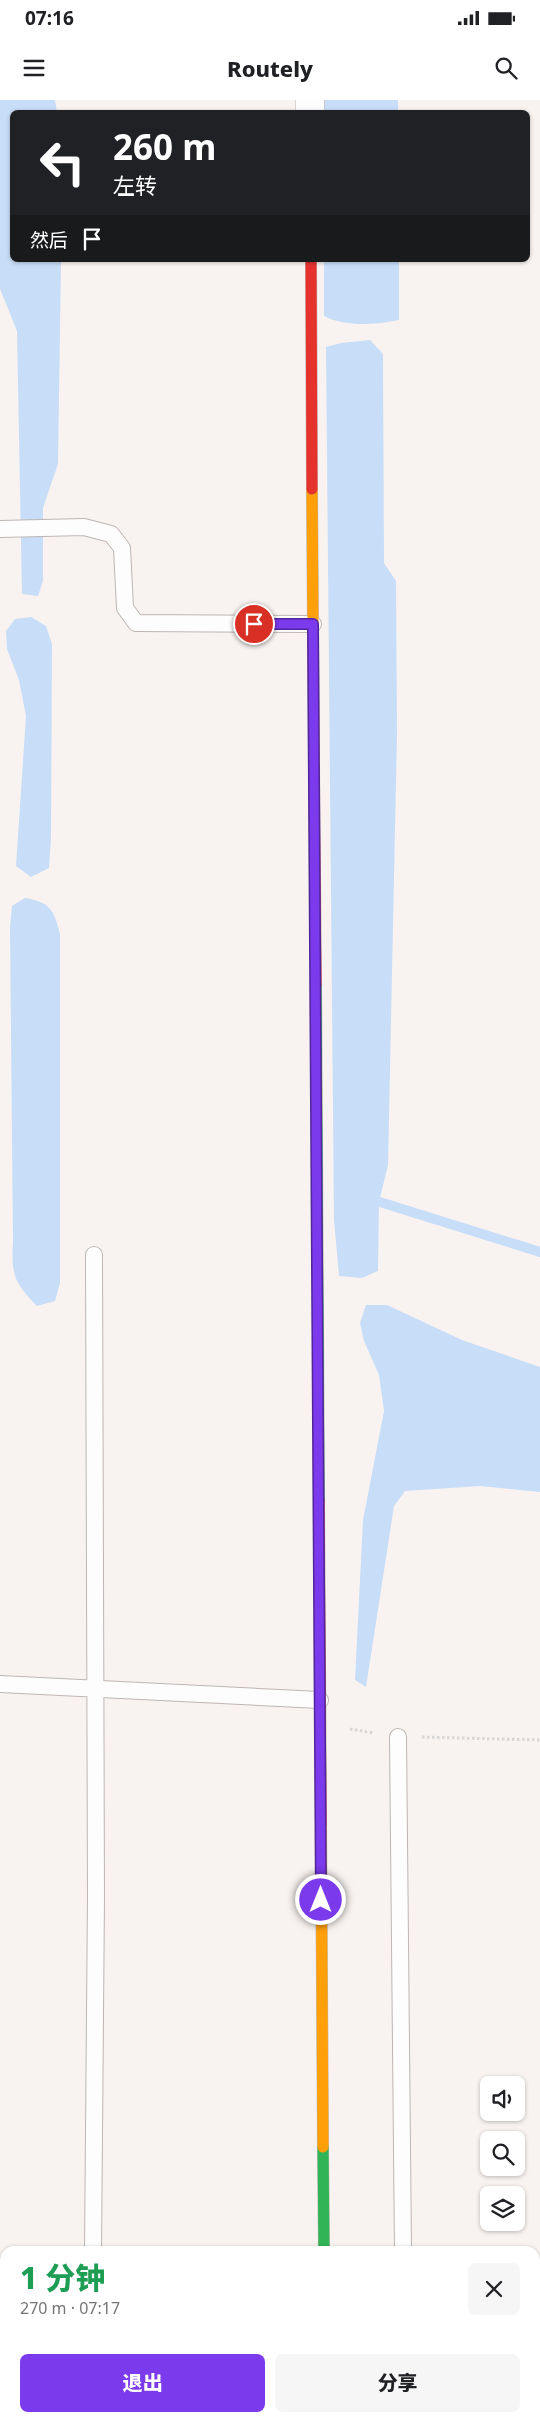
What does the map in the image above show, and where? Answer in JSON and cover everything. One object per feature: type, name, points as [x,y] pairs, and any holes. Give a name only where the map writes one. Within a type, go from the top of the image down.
[{"type":"street","points":[[311,262],[324,2246]]},
{"type":"lane","points":[[0,529],[84,527],[111,534],[122,548],[125,608],[136,623],[313,624]]},
{"type":"lane","points":[[93,2246],[96,1688],[94,1255]]},
{"type":"lane","points":[[0,1684],[320,1700]]},
{"type":"lane","points":[[398,1736],[403,2246]]},
{"type":"path","points":[[320,1724],[398,1736],[540,1740]]},
{"type":"water","points":[[0,100],[55,100],[57,110],[10,110],[10,262],[61,262],[58,464],[43,508],[43,581],[38,596],[22,594],[17,331],[0,289]]},
{"type":"water","points":[[324,100],[398,100],[398,110],[324,110]]},
{"type":"water","points":[[324,262],[399,262],[399,320],[360,324],[332,320],[324,316]]},
{"type":"water","points":[[370,340],[383,354],[384,563],[396,581],[397,734],[388,1165],[379,1202],[378,1271],[362,1278],[339,1276],[334,1220],[326,347],[341,343]]},
{"type":"water","points":[[31,617],[46,626],[52,644],[51,838],[49,868],[31,877],[16,866],[26,716],[19,680],[7,649],[6,631],[15,619]]},
{"type":"water","points":[[25,898],[40,902],[50,909],[56,919],[60,934],[60,1283],[55,1301],[37,1306],[19,1284],[13,1262],[10,927],[12,906]]},
{"type":"water","points":[[366,1305],[387,1305],[462,1340],[540,1367],[540,1492],[480,1486],[405,1491],[394,1506],[366,1687],[355,1680],[363,1520],[384,1411],[379,1375],[364,1341],[360,1323]]},
{"type":"waterway","points":[[367,1198],[540,1252]]},
{"type":"traffic: fast","points":[[316,985],[319,1500]]},
{"type":"traffic: fast","points":[[323,2147],[324,2246]]},
{"type":"traffic: slow","points":[[312,489],[314,767]]},
{"type":"traffic: slow","points":[[321,1824],[323,2147]]},
{"type":"traffic: jam","points":[[311,262],[312,489]]},
{"type":"traffic: jam","points":[[314,767],[316,985]]},
{"type":"traffic: jam","points":[[319,1500],[321,1824]]},
{"type":"route","points":[[254,624],[313,624],[321,1900]]}]
